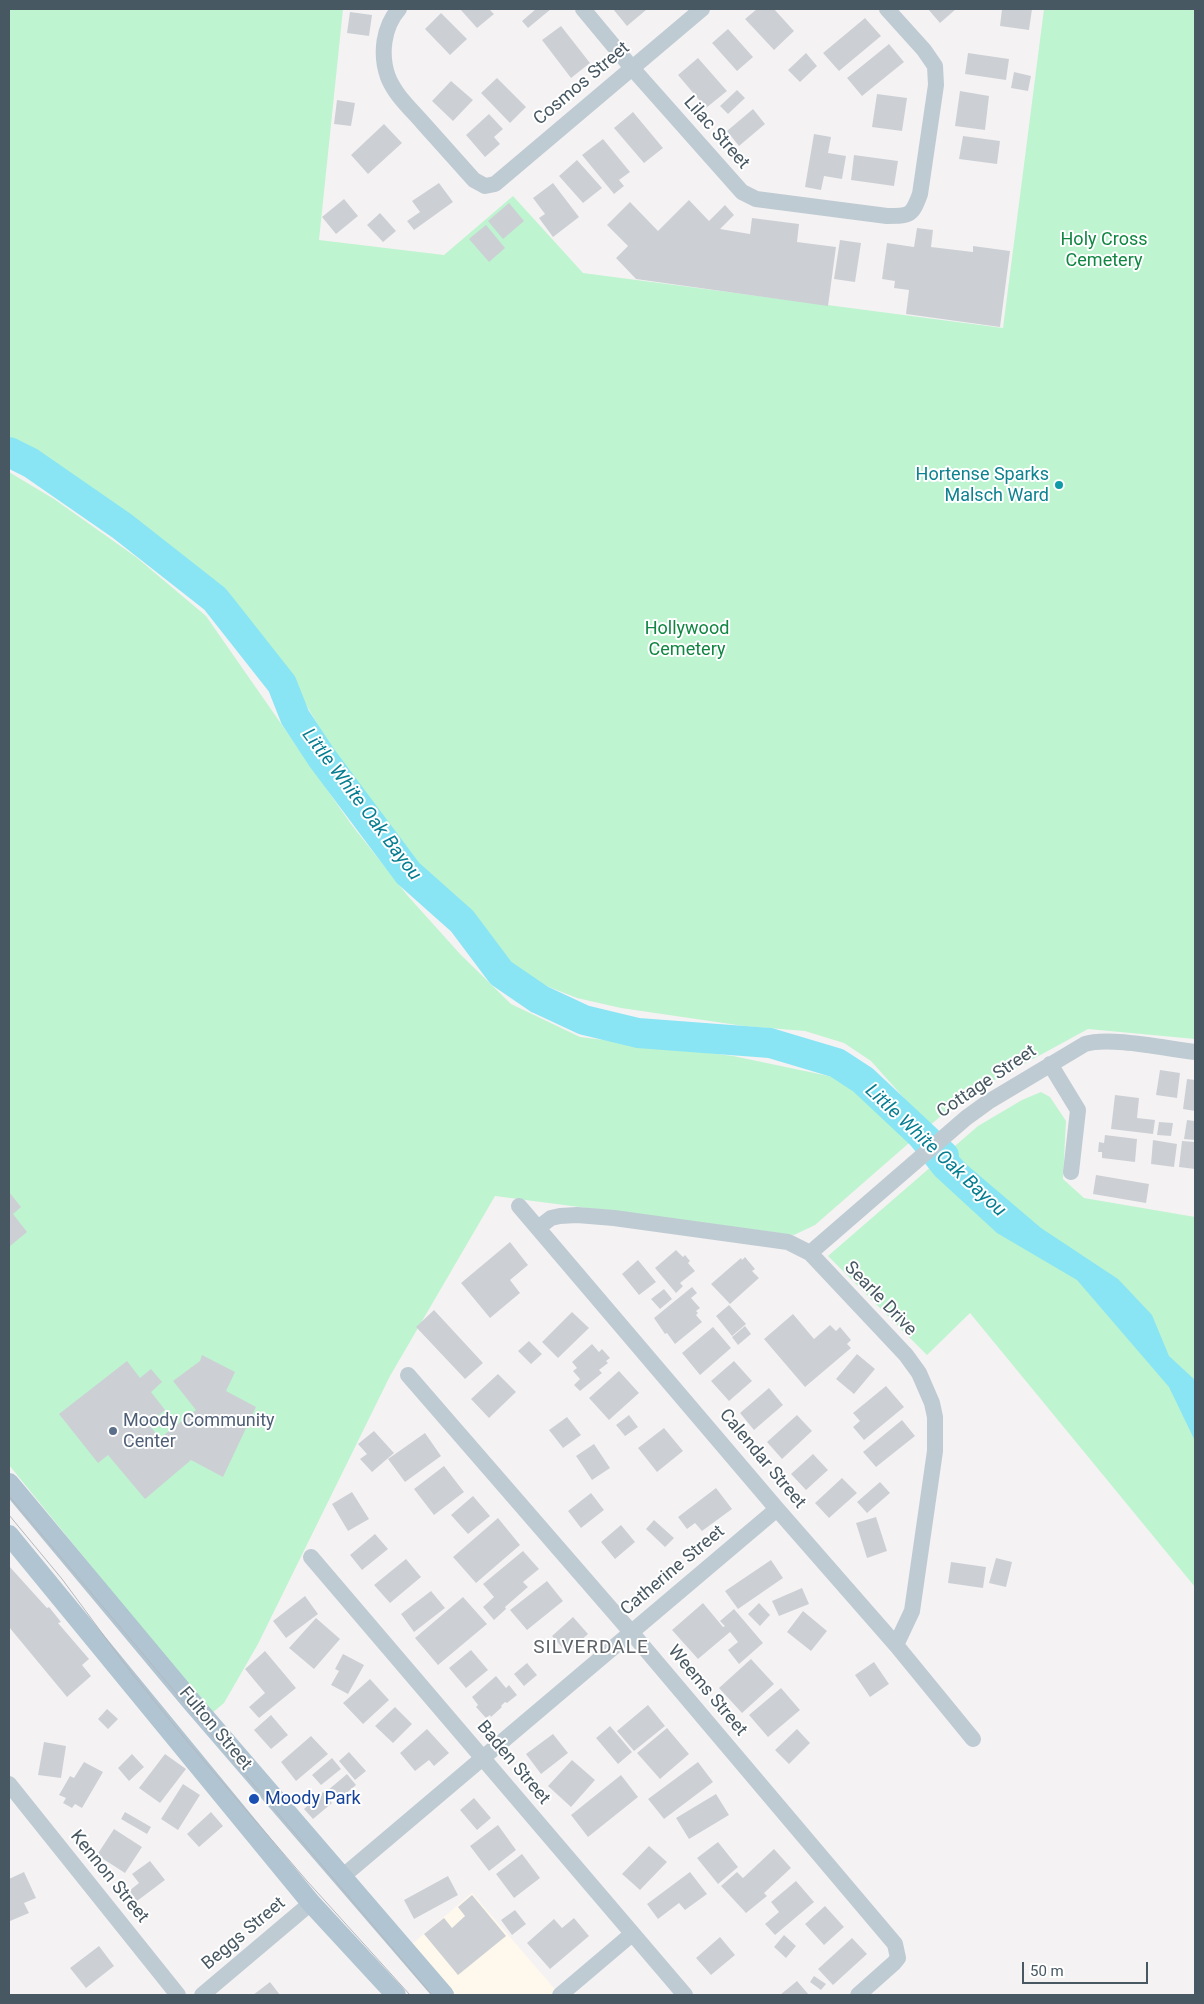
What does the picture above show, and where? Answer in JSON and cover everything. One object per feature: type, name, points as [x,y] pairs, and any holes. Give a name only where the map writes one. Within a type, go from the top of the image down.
[{"type":"main road","name":"Fulton Street","points":[[9,1483],[190,1700],[444,1995]]},
{"type":"main road","name":"Fulton Street","points":[[9,1535],[311,1903],[396,1995]]},
{"type":"street","name":"Cosmos Street","points":[[399,9],[384,39],[384,57],[388,78],[399,96],[474,180],[485,186],[495,184],[702,9]]},
{"type":"street","name":"Lilac Street","points":[[583,9],[632,68],[742,192],[756,198],[887,216],[904,216],[914,209],[920,194],[936,84],[935,66],[924,50],[887,9]]},
{"type":"street","name":"Cottage Street","points":[[810,1253],[944,1135],[973,1112],[1085,1044],[1100,1041],[1195,1052]]},
{"type":"street","points":[[1050,1064],[1078,1110],[1071,1172]]},
{"type":"street","name":"Calendar Street","points":[[519,1206],[777,1509],[896,1645],[973,1739]]},
{"type":"street","name":"Searle Drive","points":[[538,1228],[552,1218],[560,1216],[605,1218],[788,1242],[810,1253],[906,1355],[919,1373],[927,1389],[935,1417],[935,1451],[912,1611],[896,1645]]},
{"type":"street","name":"Weems Street","points":[[408,1375],[631,1632],[895,1944],[898,1958],[858,1995]]},
{"type":"street","name":"Catherine Street","points":[[342,1877],[777,1509]]},
{"type":"street","name":"Baden Street","points":[[311,1557],[685,1995]]},
{"type":"street","name":"Kennon Street","points":[[9,1784],[178,1995]]},
{"type":"street","name":"Beggs Street","points":[[202,1995],[311,1903]]},
{"type":"street","points":[[560,1995],[632,1934]]},
{"type":"shaded area","points":[[472,1893],[560,1995],[454,1995],[411,1945]]},
{"type":"green space","name":"Hollywood Cemetery","points":[[9,9],[343,9],[319,240],[444,255],[513,196],[583,273],[1003,328],[1044,9],[1195,9],[1195,1039],[1088,1029],[965,1096],[929,1126],[871,1061],[844,1043],[805,1031],[744,1026],[621,1008],[577,998],[534,981],[508,964],[418,867],[336,755],[287,673],[226,589],[141,523],[61,472],[9,444]]},
{"type":"green space","points":[[9,472],[54,499],[136,557],[206,616],[351,824],[407,895],[460,954],[511,1004],[580,1037],[733,1056],[843,1079],[909,1143],[815,1225],[794,1235],[495,1196],[390,1376],[258,1644],[224,1703],[211,1714],[9,1465]]},
{"type":"green space","points":[[1041,1092],[1050,1097],[1066,1121],[1063,1179],[1084,1198],[1195,1217],[1195,1587],[970,1313],[927,1355],[828,1256],[978,1126],[1022,1100]]},
{"type":"water","points":[[923,1120],[967,1165],[1041,1228],[1118,1279],[1152,1315],[1169,1356],[1195,1380],[1195,1441],[1169,1387],[1077,1280],[997,1233],[935,1176],[904,1137]]},
{"type":"building","points":[[460,9],[489,9],[494,14],[477,28]]},
{"type":"building","points":[[536,9],[551,9],[528,28],[522,21]]},
{"type":"building","points":[[613,9],[645,9],[646,10],[627,26]]},
{"type":"building","points":[[757,9],[774,9],[794,31],[774,50],[745,19]]},
{"type":"building","points":[[928,9],[956,9],[940,23]]},
{"type":"building","points":[[1002,9],[1032,9],[1029,30],[1000,26]]},
{"type":"building","points":[[350,12],[372,15],[369,36],[347,33]]},
{"type":"building","points":[[441,13],[467,39],[450,55],[425,29]]},
{"type":"building","points":[[865,18],[881,36],[839,71],[823,53]]},
{"type":"building","points":[[561,26],[590,63],[571,78],[542,40]]},
{"type":"building","points":[[728,29],[753,57],[737,71],[712,43]]},
{"type":"building","points":[[889,44],[904,62],[862,96],[847,78]]},
{"type":"building","points":[[806,53],[817,66],[800,82],[788,70]]},
{"type":"building","points":[[968,53],[1009,59],[1006,80],[965,74]]},
{"type":"building","points":[[698,58],[727,91],[706,108],[678,75]]},
{"type":"building","points":[[1014,72],[1031,76],[1028,91],[1011,88]]},
{"type":"building","points":[[497,78],[526,107],[510,123],[481,93]]},
{"type":"building","points":[[451,81],[473,100],[453,121],[432,101]]},
{"type":"building","points":[[737,90],[745,98],[728,114],[720,106]]},
{"type":"building","points":[[960,91],[989,96],[985,130],[955,126]]},
{"type":"building","points":[[877,94],[907,98],[902,131],[872,127]]},
{"type":"building","points":[[337,100],[355,103],[351,126],[334,124]]},
{"type":"building","points":[[753,109],[765,124],[739,146],[727,131]]},
{"type":"building","points":[[633,112],[663,148],[644,163],[614,128]]},
{"type":"building","points":[[489,114],[503,129],[494,137],[500,144],[485,157],[466,135]]},
{"type":"building","points":[[384,124],[402,143],[368,174],[351,155]]},
{"type":"building","points":[[814,134],[831,137],[828,153],[846,156],[842,179],[824,176],[821,190],[805,187]]},
{"type":"building","points":[[963,136],[1000,141],[997,164],[959,159]]},
{"type":"building","points":[[603,139],[630,172],[619,180],[624,186],[614,194],[582,155]]},
{"type":"building","points":[[854,155],[898,161],[894,186],[851,180]]},
{"type":"building","points":[[577,160],[602,188],[583,203],[559,176]]},
{"type":"building","points":[[439,183],[453,202],[414,230],[407,221],[420,212],[412,201]]},
{"type":"building","points":[[553,183],[579,217],[553,237],[539,218],[545,214],[533,198]]},
{"type":"building","points":[[344,199],[358,216],[336,234],[322,217]]},
{"type":"building","points":[[689,200],[709,221],[725,205],[734,215],[720,229],[750,234],[752,218],[799,224],[797,242],[836,247],[828,306],[636,279],[616,258],[628,246],[607,225],[630,202],[658,231]]},
{"type":"building","points":[[509,203],[524,221],[503,239],[488,221]]},
{"type":"building","points":[[380,213],[396,231],[383,242],[367,225]]},
{"type":"building","points":[[486,225],[505,248],[489,262],[469,239]]},
{"type":"building","points":[[917,228],[933,230],[931,247],[973,252],[973,246],[1010,251],[1000,327],[906,314],[909,290],[894,288],[895,281],[882,279],[887,243],[914,247]]},
{"type":"building","points":[[840,240],[861,243],[855,282],[834,279]]},
{"type":"building","points":[[1160,1070],[1180,1073],[1177,1098],[1156,1095]]},
{"type":"building","points":[[1187,1079],[1195,1080],[1195,1111],[1183,1109]]},
{"type":"building","points":[[1115,1095],[1139,1098],[1137,1118],[1155,1120],[1153,1134],[1111,1129]]},
{"type":"building","points":[[1187,1120],[1195,1121],[1195,1140],[1184,1139]]},
{"type":"building","points":[[1159,1122],[1173,1123],[1171,1136],[1157,1135]]},
{"type":"building","points":[[1105,1135],[1137,1139],[1135,1162],[1102,1158],[1102,1152],[1098,1152],[1099,1142],[1104,1143]]},
{"type":"building","points":[[1153,1140],[1177,1144],[1174,1167],[1151,1164]]},
{"type":"building","points":[[1182,1141],[1195,1142],[1195,1169],[1179,1167]]},
{"type":"building","points":[[1096,1175],[1149,1184],[1146,1203],[1093,1194]]},
{"type":"building","points":[[9,1192],[21,1207],[13,1214],[27,1232],[10,1246]]},
{"type":"building","points":[[510,1242],[528,1265],[510,1280],[520,1293],[490,1318],[461,1283]]},
{"type":"building","points":[[676,1250],[683,1257],[685,1255],[690,1261],[688,1263],[695,1271],[680,1283],[683,1286],[676,1293],[655,1268]]},
{"type":"building","points":[[745,1257],[755,1269],[752,1271],[759,1278],[730,1304],[711,1284],[741,1258],[742,1260]]},
{"type":"building","points":[[638,1260],[656,1282],[639,1295],[622,1274]]},
{"type":"building","points":[[692,1287],[697,1293],[691,1298],[700,1308],[696,1311],[698,1313],[696,1315],[702,1322],[675,1344],[654,1318]]},
{"type":"building","points":[[664,1289],[672,1299],[660,1309],[651,1299]]},
{"type":"building","points":[[729,1305],[746,1324],[732,1336],[716,1316]]},
{"type":"building","points":[[434,1310],[483,1363],[465,1379],[416,1327]]},
{"type":"building","points":[[572,1312],[589,1328],[558,1358],[542,1342]]},
{"type":"building","points":[[793,1314],[814,1339],[830,1325],[836,1331],[840,1327],[851,1340],[847,1344],[851,1348],[805,1387],[764,1339]]},
{"type":"building","points":[[745,1326],[751,1334],[738,1345],[732,1337]]},
{"type":"building","points":[[713,1327],[731,1348],[700,1375],[682,1353]]},
{"type":"building","points":[[529,1341],[542,1354],[531,1364],[518,1351]]},
{"type":"building","points":[[592,1344],[599,1352],[602,1349],[610,1358],[606,1361],[608,1363],[599,1370],[602,1373],[580,1391],[574,1385],[580,1379],[573,1371],[577,1368],[572,1362]]},
{"type":"building","points":[[857,1354],[875,1369],[854,1394],[836,1379]]},
{"type":"building","name":"Moody Community Center","points":[[202,1355],[235,1372],[226,1391],[256,1407],[223,1477],[191,1460],[145,1499],[108,1455],[98,1463],[59,1414],[127,1361],[140,1378],[151,1369],[162,1382],[151,1392],[165,1410],[148,1424],[160,1438],[196,1410],[173,1381],[200,1361]]},
{"type":"building","points":[[734,1361],[752,1381],[729,1401],[711,1381]]},
{"type":"building","points":[[619,1371],[639,1393],[609,1420],[589,1398]]},
{"type":"building","points":[[498,1374],[516,1392],[489,1418],[471,1399]]},
{"type":"building","points":[[886,1386],[904,1407],[864,1440],[853,1427],[860,1421],[853,1413]]},
{"type":"building","points":[[769,1388],[783,1405],[754,1430],[740,1413]]},
{"type":"building","points":[[629,1415],[638,1427],[625,1436],[616,1425]]},
{"type":"building","points":[[797,1415],[812,1431],[782,1459],[767,1442]]},
{"type":"building","points":[[567,1417],[581,1435],[563,1448],[549,1430]]},
{"type":"building","points":[[902,1420],[915,1436],[876,1467],[863,1452]]},
{"type":"building","points":[[664,1428],[683,1451],[657,1472],[638,1448]]},
{"type":"building","points":[[374,1431],[394,1453],[372,1472],[360,1459],[367,1454],[358,1444]]},
{"type":"building","points":[[425,1433],[441,1456],[405,1482],[388,1459]]},
{"type":"building","points":[[594,1444],[610,1468],[592,1480],[576,1456]]},
{"type":"building","points":[[813,1454],[828,1470],[806,1490],[791,1474]]},
{"type":"building","points":[[444,1466],[464,1492],[434,1515],[414,1489]]},
{"type":"building","points":[[842,1478],[857,1493],[829,1518],[815,1503]]},
{"type":"building","points":[[880,1482],[890,1493],[867,1513],[857,1502]]},
{"type":"building","points":[[716,1488],[732,1509],[702,1531],[695,1523],[687,1529],[678,1517]]},
{"type":"building","points":[[352,1492],[369,1519],[348,1531],[332,1504]]},
{"type":"building","points":[[591,1493],[604,1510],[581,1528],[568,1511]]},
{"type":"building","points":[[473,1496],[490,1516],[468,1534],[451,1515]]},
{"type":"building","points":[[876,1517],[887,1551],[867,1558],[856,1523]]},
{"type":"building","points":[[498,1518],[520,1545],[476,1583],[453,1557]]},
{"type":"building","points":[[654,1520],[674,1538],[665,1547],[646,1529]]},
{"type":"building","points":[[621,1525],[635,1542],[615,1559],[601,1542]]},
{"type":"building","points":[[375,1534],[388,1549],[362,1570],[350,1555]]},
{"type":"building","points":[[523,1551],[539,1569],[523,1582],[528,1587],[505,1607],[506,1609],[494,1620],[483,1607],[494,1597],[483,1584]]},
{"type":"building","points":[[996,1558],[1012,1562],[1006,1587],[989,1583]]},
{"type":"building","points":[[406,1559],[421,1577],[390,1603],[374,1585]]},
{"type":"building","points":[[771,1560],[783,1578],[738,1609],[725,1591]]},
{"type":"building","points":[[951,1562],[986,1567],[983,1588],[948,1583]]},
{"type":"building","points":[[9,1566],[47,1608],[49,1607],[61,1622],[58,1623],[89,1659],[82,1665],[91,1676],[67,1697],[9,1627]]},
{"type":"building","points":[[547,1581],[563,1601],[527,1630],[510,1610]]},
{"type":"building","points":[[802,1588],[809,1604],[779,1616],[772,1601]]},
{"type":"building","points":[[431,1591],[445,1608],[414,1632],[401,1614]]},
{"type":"building","points":[[305,1596],[318,1614],[286,1638],[273,1621]]},
{"type":"building","points":[[463,1597],[487,1624],[438,1665],[415,1638]]},
{"type":"building","points":[[703,1603],[723,1627],[725,1626],[720,1621],[734,1609],[763,1643],[739,1664],[728,1650],[738,1642],[730,1632],[698,1659],[672,1630]]},
{"type":"building","points":[[759,1603],[770,1615],[760,1626],[748,1614]]},
{"type":"building","points":[[803,1611],[827,1631],[811,1651],[787,1632]]},
{"type":"building","points":[[573,1617],[588,1634],[567,1653],[552,1636]]},
{"type":"building","points":[[316,1618],[340,1639],[314,1669],[289,1648]]},
{"type":"building","points":[[471,1650],[488,1670],[466,1688],[449,1668]]},
{"type":"building","points":[[265,1651],[296,1688],[259,1718],[249,1707],[265,1693],[245,1669]]},
{"type":"building","points":[[343,1654],[364,1665],[348,1694],[331,1685],[339,1671],[335,1669]]},
{"type":"building","points":[[751,1659],[774,1684],[742,1713],[719,1688]]},
{"type":"building","points":[[874,1662],[889,1684],[870,1697],[855,1675]]},
{"type":"building","points":[[527,1663],[537,1675],[524,1686],[514,1674]]},
{"type":"building","points":[[496,1676],[506,1688],[509,1685],[517,1695],[507,1703],[505,1702],[491,1717],[490,1715],[486,1718],[476,1707],[478,1705],[472,1697]]},
{"type":"building","points":[[370,1679],[389,1700],[363,1724],[343,1703]]},
{"type":"building","points":[[781,1688],[800,1710],[768,1737],[749,1715]]},
{"type":"building","points":[[648,1705],[665,1726],[634,1751],[617,1731]]},
{"type":"building","points":[[395,1707],[412,1724],[393,1743],[375,1726]]},
{"type":"building","points":[[107,1709],[118,1719],[108,1729],[98,1719]]},
{"type":"building","points":[[271,1715],[288,1735],[271,1749],[254,1730]]},
{"type":"building","points":[[610,1726],[632,1752],[618,1764],[596,1738]]},
{"type":"building","points":[[667,1728],[689,1754],[660,1779],[637,1753]]},
{"type":"building","points":[[427,1729],[449,1753],[434,1766],[429,1760],[415,1771],[400,1753]]},
{"type":"building","points":[[797,1729],[810,1743],[789,1764],[775,1750]]},
{"type":"building","points":[[553,1734],[568,1753],[541,1774],[526,1754]]},
{"type":"building","points":[[311,1736],[328,1754],[296,1781],[281,1762]]},
{"type":"building","points":[[44,1742],[66,1746],[61,1778],[38,1775]]},
{"type":"building","points":[[349,1752],[366,1771],[355,1780],[339,1761]]},
{"type":"building","points":[[132,1754],[144,1767],[129,1781],[118,1768]]},
{"type":"building","points":[[165,1754],[186,1769],[160,1803],[139,1788]]},
{"type":"building","points":[[332,1758],[341,1769],[321,1785],[312,1775]]},
{"type":"building","points":[[572,1760],[595,1780],[571,1807],[548,1786]]},
{"type":"building","points":[[84,1762],[103,1772],[82,1808],[75,1804],[72,1808],[63,1803],[66,1798],[59,1795],[70,1776],[74,1778]]},
{"type":"building","points":[[698,1762],[713,1782],[664,1819],[648,1799]]},
{"type":"building","points":[[347,1774],[356,1785],[337,1801],[327,1791]]},
{"type":"building","points":[[621,1775],[638,1797],[588,1837],[571,1815]]},
{"type":"building","points":[[183,1784],[200,1795],[178,1830],[161,1819]]},
{"type":"building","points":[[323,1792],[332,1803],[313,1819],[304,1809]]},
{"type":"building","points":[[716,1794],[729,1815],[689,1839],[676,1818]]},
{"type":"building","points":[[474,1798],[491,1818],[477,1830],[460,1810]]},
{"type":"building","points":[[125,1812],[151,1827],[147,1834],[121,1819]]},
{"type":"building","points":[[211,1812],[223,1826],[199,1847],[187,1834]]},
{"type":"building","points":[[498,1825],[516,1850],[489,1871],[470,1846]]},
{"type":"building","points":[[114,1829],[142,1847],[125,1873],[97,1855]]},
{"type":"building","points":[[718,1842],[738,1867],[718,1884],[697,1858]]},
{"type":"building","points":[[649,1846],[667,1862],[640,1890],[622,1874]]},
{"type":"building","points":[[774,1849],[791,1868],[764,1893],[767,1896],[746,1913],[721,1886],[737,1872],[743,1878]]},
{"type":"building","points":[[522,1854],[540,1878],[514,1898],[496,1874]]},
{"type":"building","points":[[150,1861],[165,1880],[137,1901],[129,1891],[139,1883],[132,1874]]},
{"type":"building","points":[[24,1872],[36,1898],[24,1903],[29,1913],[10,1921],[9,1879]]},
{"type":"building","points":[[690,1872],[707,1894],[685,1910],[679,1903],[658,1919],[647,1904]]},
{"type":"building","points":[[448,1876],[458,1895],[414,1919],[404,1900]]},
{"type":"building","points":[[796,1881],[814,1902],[775,1935],[765,1924],[779,1912],[771,1902]]},
{"type":"building","points":[[472,1895],[506,1936],[458,1975],[424,1934],[444,1918],[452,1928],[465,1916],[458,1907]]},
{"type":"building","points":[[825,1906],[844,1927],[824,1945],[805,1924]]},
{"type":"building","points":[[515,1910],[526,1924],[512,1935],[501,1920]]},
{"type":"building","points":[[574,1918],[589,1936],[550,1969],[527,1943],[554,1919],[562,1928]]},
{"type":"building","points":[[784,1935],[796,1946],[786,1958],[774,1947]]},
{"type":"building","points":[[720,1937],[735,1955],[711,1975],[696,1958]]},
{"type":"building","points":[[852,1938],[867,1954],[833,1985],[818,1969]]},
{"type":"building","points":[[99,1946],[114,1966],[86,1988],[70,1968]]},
{"type":"building","points":[[814,1976],[826,1984],[821,1990],[810,1982]]},
{"type":"building","points":[[797,1981],[809,1995],[780,1995]]},
{"type":"building","points":[[270,1982],[280,1995],[253,1995]]},
{"type":"waterway","name":"Little White Oak Bayou","points":[[9,452],[31,463],[122,526],[215,599],[282,684],[295,717],[322,758],[408,873],[462,921],[501,973],[539,999],[584,1020],[638,1033],[770,1043],[837,1063],[863,1080],[944,1156]]},
{"type":"tram line","points":[[9,1496],[432,1995]]},
{"type":"tram line","points":[[9,1515],[62,1579],[130,1671],[187,1741],[307,1881],[410,1995]]},
{"type":"place","name":"Hortense Sparks Malsch Ward","points":[[1059,485]]},
{"type":"place","name":"Moody Community Center","points":[[113,1431]]},
{"type":"place","name":"Moody Park","points":[[254,1799]]},
{"type":"district","name":"SILVERDALE","points":[[591,1648]]},
{"type":"park label","name":"Holy Cross Cemetery","points":[[1104,250]]}]
